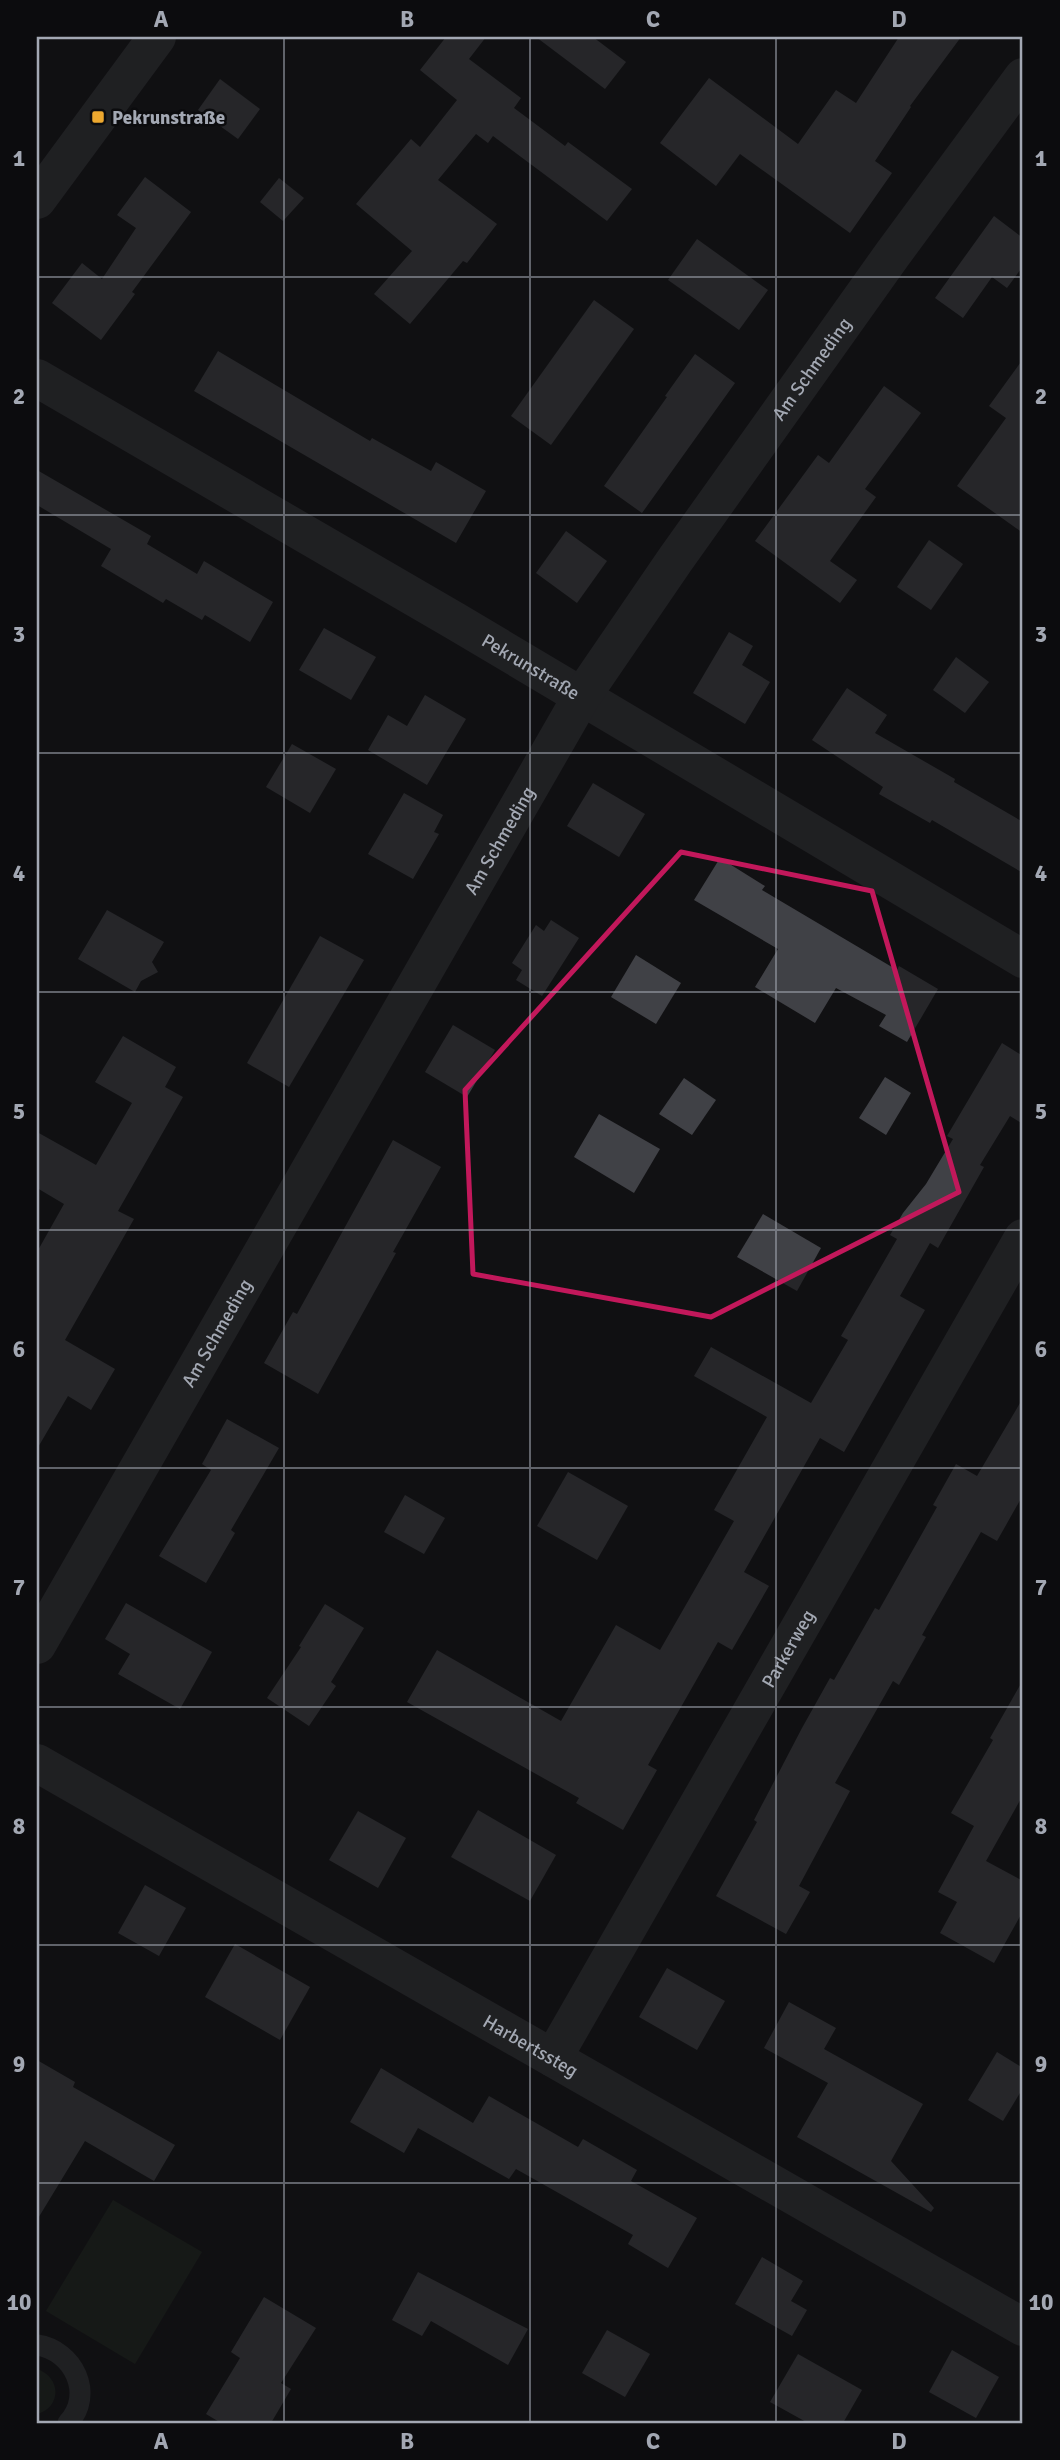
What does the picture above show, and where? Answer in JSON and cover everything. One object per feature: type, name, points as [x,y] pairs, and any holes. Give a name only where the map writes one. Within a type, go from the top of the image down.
[{"type":"street","points":[[37,200],[157,37]]},
{"type":"street","name":"Am Schmeding","points":[[37,1645],[582,696],[668,570],[892,256],[1023,78]]},
{"type":"street","name":"Pekrunstraße","points":[[37,378],[582,696],[1023,959]]},
{"type":"street","name":"Parkerweg","points":[[552,2057],[1023,1238]]},
{"type":"street","name":"Harbertssteg","points":[[37,1763],[1023,2327]]},
{"type":"lane","points":[[37,2345],[58,2351],[72,2364],[79,2382],[80,2400],[73,2418],[68,2423]]},
{"type":"highlighted area","points":[[681,852],[872,891],[959,1192],[711,1317],[473,1274],[465,1090]]},
{"type":"shaded area","points":[[113,2200],[202,2252],[135,2364],[46,2311]]},
{"type":"shaded area","points":[[37,2369],[51,2378],[55,2392],[51,2405],[37,2414]]},
{"type":"building","points":[[446,37],[486,37],[469,59],[521,98],[514,108],[565,146],[568,142],[632,189],[607,221],[493,136],[488,143],[476,134],[438,180],[497,224],[467,263],[463,261],[410,324],[374,294],[412,251],[356,204],[411,139],[420,147],[457,100],[420,70]]},
{"type":"building","points":[[536,37],[593,37],[626,62],[605,89]]},
{"type":"building","points":[[899,37],[961,37],[910,106],[875,161],[892,173],[850,233],[740,154],[716,186],[660,143],[709,78],[798,144],[836,90],[856,103]]},
{"type":"building","points":[[220,79],[260,109],[238,139],[198,110]]},
{"type":"building","points":[[145,177],[191,212],[132,292],[135,294],[101,340],[52,303],[82,263],[102,279],[136,228],[117,215]]},
{"type":"building","points":[[279,178],[304,198],[283,221],[260,202]]},
{"type":"building","points":[[994,216],[1023,238],[1023,266],[1007,288],[992,277],[963,318],[935,298]]},
{"type":"building","points":[[697,239],[768,290],[739,330],[668,280]]},
{"type":"building","points":[[594,300],[634,329],[551,445],[511,416]]},
{"type":"building","points":[[218,351],[370,441],[372,438],[431,471],[436,462],[486,491],[456,543],[194,391]]},
{"type":"building","points":[[695,354],[735,383],[642,513],[604,486]]},
{"type":"building","points":[[1023,359],[1023,533],[957,486],[1006,418],[989,406]]},
{"type":"building","points":[[884,386],[921,413],[865,489],[876,497],[830,561],[857,580],[840,603],[755,541],[818,455],[829,463]]},
{"type":"building","points":[[37,470],[151,536],[147,544],[197,574],[204,561],[273,602],[250,642],[205,615],[202,620],[166,599],[163,603],[101,566],[111,549],[37,505]]},
{"type":"building","points":[[566,531],[607,561],[577,603],[536,573]]},
{"type":"building","points":[[929,540],[963,564],[931,610],[897,587]]},
{"type":"building","points":[[324,628],[376,657],[351,700],[299,670]]},
{"type":"building","points":[[729,632],[753,646],[742,665],[770,682],[745,724],[693,693]]},
{"type":"building","points":[[956,657],[989,682],[965,713],[933,690]]},
{"type":"building","points":[[847,688],[887,715],[875,733],[1023,822],[1023,873],[932,820],[930,823],[879,794],[883,787],[812,740]]},
{"type":"building","points":[[425,695],[466,719],[427,785],[368,750],[388,715],[407,726]]},
{"type":"building","points":[[292,744],[336,769],[310,813],[266,787]]},
{"type":"building","points":[[593,783],[645,814],[619,857],[567,826]]},
{"type":"building","points":[[404,793],[443,815],[434,832],[439,834],[413,879],[368,854]]},
{"type":"building","points":[[720,858],[765,886],[762,890],[897,970],[899,966],[938,989],[907,1042],[879,1026],[886,1015],[836,988],[815,1023],[755,987],[778,949],[694,900]]},
{"type":"building","points":[[107,910],[164,942],[152,962],[158,972],[141,981],[135,992],[78,959]]},
{"type":"building","points":[[551,920],[579,938],[542,996],[516,980],[522,970],[512,963],[536,925],[544,931]]},
{"type":"building","points":[[320,936],[364,960],[289,1087],[247,1063]]},
{"type":"building","points":[[636,955],[681,983],[656,1024],[611,997]]},
{"type":"building","points":[[453,1025],[495,1050],[467,1097],[425,1072]]},
{"type":"building","points":[[123,1036],[176,1067],[165,1087],[183,1097],[118,1211],[134,1219],[65,1340],[115,1369],[91,1410],[68,1396],[37,1449],[37,1252],[64,1204],[37,1188],[37,1132],[96,1165],[132,1103],[95,1082]]},
{"type":"building","points":[[1002,1043],[1023,1056],[1023,1124],[1010,1116],[980,1165],[984,1167],[938,1248],[930,1243],[900,1296],[925,1310],[844,1452],[820,1438],[744,1572],[769,1586],[732,1650],[718,1642],[648,1765],[657,1770],[623,1830],[576,1803],[579,1798],[407,1702],[437,1650],[561,1721],[616,1625],[660,1650],[734,1521],[714,1510],[767,1417],[694,1376],[711,1347],[811,1403],[848,1340],[841,1336],[897,1239],[890,1235],[926,1184],[953,1139],[947,1136]]},
{"type":"building","points":[[885,1077],[911,1093],[886,1135],[859,1118]]},
{"type":"building","points":[[684,1078],[716,1100],[692,1135],[659,1114]]},
{"type":"building","points":[[599,1114],[660,1149],[634,1193],[574,1157]]},
{"type":"building","points":[[393,1140],[441,1167],[318,1394],[264,1363],[293,1312],[297,1314]]},
{"type":"building","points":[[763,1214],[821,1248],[797,1291],[737,1257]]},
{"type":"building","points":[[1023,1398],[1023,1495],[997,1541],[981,1532],[922,1635],[926,1637],[899,1685],[893,1681],[835,1783],[850,1791],[799,1886],[810,1892],[786,1934],[716,1896],[757,1822],[754,1820],[802,1728],[830,1678],[834,1680],[875,1608],[879,1610],[937,1507],[933,1505],[956,1464],[977,1476]]},
{"type":"building","points":[[227,1419],[279,1448],[231,1530],[235,1533],[206,1583],[159,1556],[211,1470],[202,1464]]},
{"type":"building","points":[[568,1472],[628,1506],[597,1560],[537,1526]]},
{"type":"building","points":[[405,1495],[445,1518],[424,1554],[384,1532]]},
{"type":"building","points":[[126,1603],[212,1652],[180,1709],[118,1674],[130,1654],[105,1639]]},
{"type":"building","points":[[325,1604],[364,1628],[331,1682],[336,1686],[309,1726],[267,1698],[301,1647],[299,1646]]},
{"type":"building","points":[[1023,1680],[1023,1795],[986,1861],[1023,1881],[1023,1911],[994,1963],[940,1933],[957,1902],[938,1892],[974,1826],[951,1813],[993,1740],[990,1738]]},
{"type":"building","points":[[478,1810],[556,1855],[530,1901],[451,1857]]},
{"type":"building","points":[[358,1811],[406,1838],[378,1888],[329,1860]]},
{"type":"building","points":[[145,1885],[186,1908],[159,1956],[118,1933]]},
{"type":"building","points":[[235,1944],[310,1987],[280,2040],[205,1997]]},
{"type":"building","points":[[667,1968],[725,2001],[697,2050],[639,2017]]},
{"type":"building","points":[[789,2002],[836,2028],[824,2049],[923,2104],[891,2161],[934,2208],[931,2212],[797,2137],[828,2083],[764,2048]]},
{"type":"building","points":[[997,2052],[1023,2068],[1023,2088],[1003,2121],[968,2100]]},
{"type":"building","points":[[37,2060],[75,2082],[73,2087],[175,2145],[154,2181],[85,2141],[37,2220]]},
{"type":"building","points":[[381,2068],[473,2123],[489,2096],[578,2147],[583,2139],[637,2170],[631,2181],[697,2218],[668,2268],[628,2244],[633,2235],[516,2169],[509,2179],[418,2128],[404,2153],[350,2122]]},
{"type":"building","points":[[762,2257],[803,2281],[791,2301],[807,2310],[792,2336],[735,2304]]},
{"type":"building","points":[[418,2272],[528,2329],[508,2365],[431,2321],[422,2336],[392,2320]]},
{"type":"building","points":[[264,2297],[316,2328],[281,2383],[291,2389],[271,2423],[221,2423],[206,2414],[240,2358],[231,2352]]},
{"type":"building","points":[[607,2330],[650,2354],[625,2397],[582,2373]]},
{"type":"building","points":[[952,2350],[999,2377],[976,2418],[929,2392]]},
{"type":"building","points":[[798,2354],[862,2390],[843,2423],[808,2423],[770,2402]]},
{"type":"place","name":"Pekrunstraße","points":[[98,117]]}]
